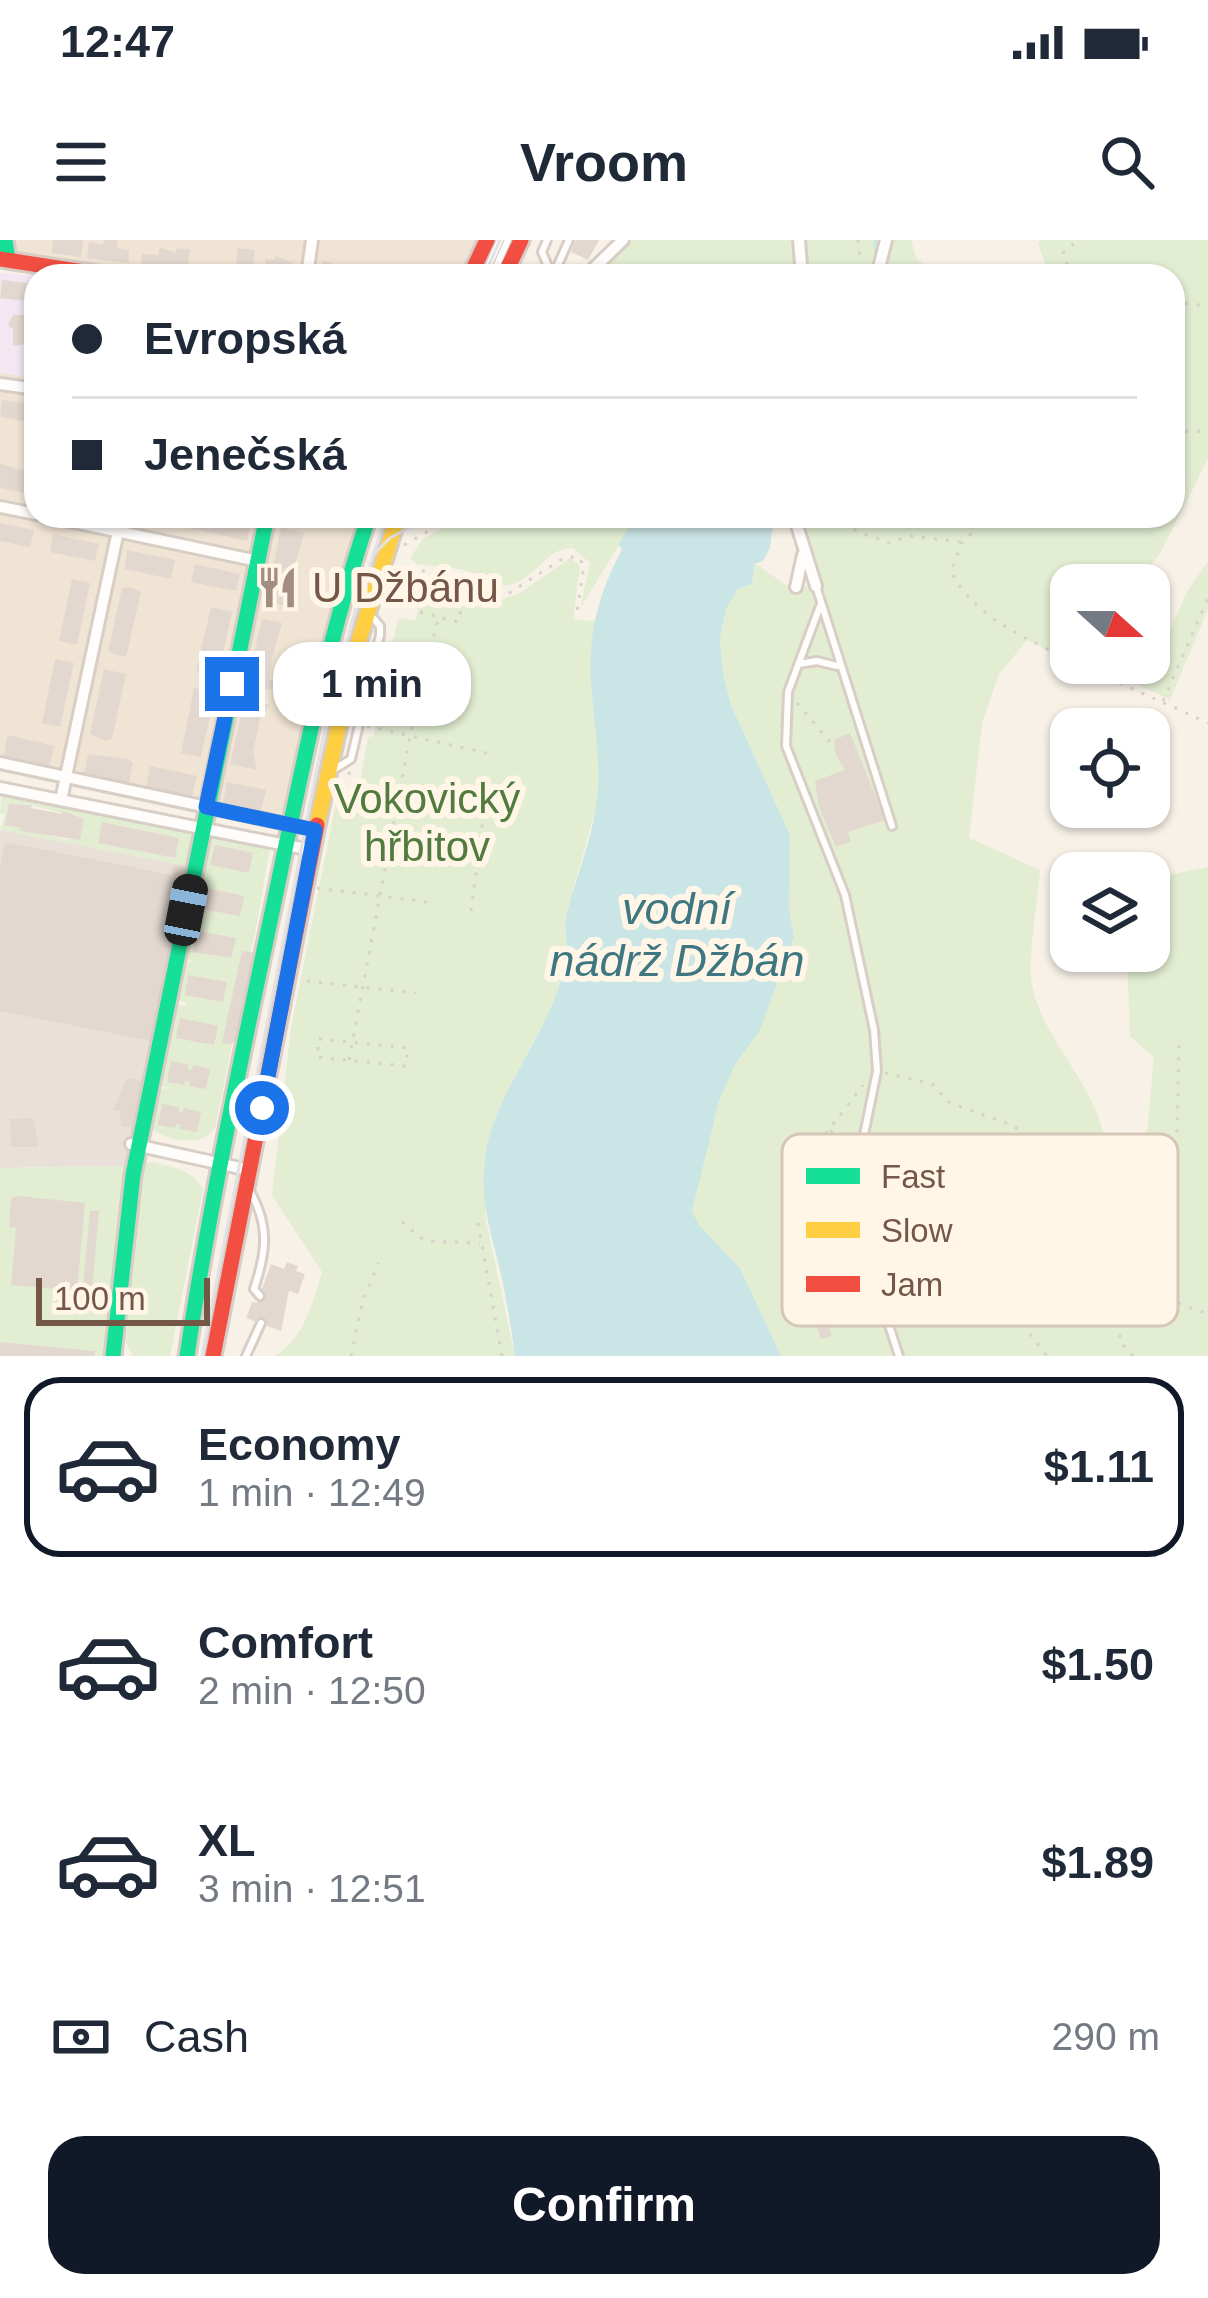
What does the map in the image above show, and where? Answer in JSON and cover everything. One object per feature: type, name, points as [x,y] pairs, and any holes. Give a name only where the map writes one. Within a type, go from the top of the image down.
[{"type":"main road","points":[[2,261],[5,240]]},
{"type":"main road","points":[[112,1356],[135,1145],[265,528]]},
{"type":"main road","points":[[187,1356],[221,1164],[332,631],[365,528]]},
{"type":"main road","points":[[213,1356],[326,773],[367,611],[394,528]]},
{"type":"street","points":[[598,264],[623,240]]},
{"type":"street","points":[[103,528],[258,561]]},
{"type":"street","points":[[797,528],[816,586]]},
{"type":"street","points":[[61,800],[118,531]]},
{"type":"street","points":[[796,587],[803,553]]},
{"type":"street","points":[[0,763],[315,830]]},
{"type":"street","points":[[0,788],[311,850]]},
{"type":"street","points":[[135,1145],[221,1164],[248,1178]]},
{"type":"lane","points":[[816,586],[892,826]]},
{"type":"lane","points":[[820,606],[788,692],[786,746],[845,895],[874,1030],[877,1071],[864,1134]]},
{"type":"lane","points":[[326,773],[339,770],[351,759],[380,635],[380,626],[367,611]]},
{"type":"lane","points":[[800,664],[818,661],[838,666]]},
{"type":"lane","points":[[248,1178],[265,1228],[264,1256],[254,1289],[260,1296]]},
{"type":"lane","points":[[246,1356],[261,1323]]},
{"type":"lane","points":[[890,1326],[899,1356]]},
{"type":"path","points":[[1067,264],[1063,253],[1078,240]]},
{"type":"path","points":[[394,553],[435,528]]},
{"type":"path","points":[[852,528],[890,543],[910,536],[952,538],[962,543]]},
{"type":"path","points":[[976,528],[962,543],[951,572],[962,595],[988,616],[1050,649]]},
{"type":"path","points":[[390,567],[472,577],[491,595],[503,597],[562,559],[577,556],[584,565],[576,620]]},
{"type":"path","points":[[1162,703],[1208,598]]},
{"type":"path","points":[[420,611],[458,622],[463,602]]},
{"type":"path","points":[[349,1060],[410,736],[439,616]]},
{"type":"path","points":[[1121,684],[1208,723]]},
{"type":"path","points":[[788,692],[836,749]]},
{"type":"path","points":[[359,725],[495,755]]},
{"type":"path","points":[[471,911],[483,820]]},
{"type":"path","points":[[315,888],[435,903]]},
{"type":"path","points":[[307,981],[416,993]]},
{"type":"path","points":[[319,1040],[351,1042],[408,1048],[406,1066],[317,1057],[319,1040]]},
{"type":"path","points":[[1176,1134],[1179,1045]]},
{"type":"path","points":[[828,1134],[877,1071],[932,1084],[950,1103],[1024,1134]]},
{"type":"path","points":[[830,1134],[832,1128]]},
{"type":"path","points":[[403,1222],[425,1241],[482,1243]]},
{"type":"path","points":[[478,1223],[502,1356]]},
{"type":"path","points":[[351,1356],[363,1300],[379,1263]]},
{"type":"path","points":[[1178,1302],[1208,1313]]},
{"type":"path","points":[[1023,1326],[1047,1356]]},
{"type":"path","points":[[1122,1326],[1119,1341],[1133,1356]]},
{"type":"shaded area","points":[[10,240],[476,240],[465,264],[70,264],[23,258],[12,250]]},
{"type":"shaded area","points":[[0,273],[24,275],[24,376],[0,373]]},
{"type":"shaded area","points":[[0,373],[24,376],[24,528],[360,528],[285,817],[0,759]]},
{"type":"shaded area","points":[[0,830],[187,866],[127,1166],[0,1168]]},
{"type":"green space","points":[[632,240],[911,240],[923,264],[607,264]]},
{"type":"green space","points":[[1041,240],[1208,240],[1208,459],[1185,504],[1185,264],[1046,264],[1038,244]]},
{"type":"green space","points":[[443,528],[629,528],[580,609],[590,563],[573,548],[555,553],[526,577],[503,586],[467,571],[417,564],[410,558],[423,539]]},
{"type":"green space","points":[[804,528],[1173,528],[1152,564],[1050,564],[1050,652],[1027,640],[999,674],[982,723],[969,838],[1040,870],[1033,990],[1048,1027],[1089,1096],[1103,1134],[782,1134],[782,1326],[1178,1326],[1178,1134],[1147,1134],[1154,1057],[1130,1036],[1128,972],[1170,972],[1170,875],[1208,867],[1208,1356],[781,1356],[740,1268],[699,1225],[692,1211],[719,1101],[736,1063],[760,1029],[794,937],[789,909],[790,835],[731,705],[720,638],[726,609],[738,589],[752,584],[756,564],[786,585],[811,587]]},
{"type":"green space","name":"Vokovický hřbitov","points":[[570,558],[580,566],[573,620],[595,621],[592,695],[601,748],[596,808],[565,918],[566,956],[554,1004],[510,1085],[484,1163],[486,1221],[515,1356],[275,1356],[300,1330],[322,1272],[272,1195],[291,1028],[338,793],[358,794],[399,618],[416,621],[422,588],[485,605],[520,593]]},
{"type":"green space","points":[[1208,561],[1208,609],[1170,700],[1137,684],[1170,684],[1170,629]]},
{"type":"green space","points":[[2,794],[189,832],[193,836],[187,866],[0,830],[5,815],[0,813]],"holes":[[[9,804],[84,819],[80,839],[5,824]],[[118,825],[178,838],[175,858],[98,843]]]},
{"type":"green space","points":[[214,836],[270,848],[255,934],[222,1042],[232,1044],[215,1128],[201,1138],[184,1140],[150,1128],[157,1090],[168,1088],[158,1085],[174,1004],[185,1006],[186,1002],[175,999],[182,961],[194,962],[183,957],[208,839]]},
{"type":"green space","points":[[151,1162],[187,1173],[203,1189],[170,1356],[133,1356],[126,1343],[143,1165]]},
{"type":"green space","points":[[124,1166],[103,1356],[95,1356],[94,1351],[0,1342],[0,1168]]},
{"type":"water","name":"vodní nádrž Džbán","points":[[629,528],[772,528],[770,548],[763,561],[755,564],[752,584],[738,589],[726,609],[720,638],[731,705],[790,835],[789,909],[794,937],[760,1030],[736,1063],[719,1101],[692,1211],[699,1225],[740,1268],[781,1356],[515,1356],[487,1218],[483,1181],[489,1140],[497,1113],[560,985],[566,918],[591,833],[598,786],[591,652],[605,586],[622,549],[618,545]]},
{"type":"building","points":[[53,240],[83,240],[81,257],[52,253]]},
{"type":"building","points":[[104,240],[118,240],[117,248],[129,250],[129,263],[87,258],[89,242],[103,245]]},
{"type":"building","points":[[576,240],[599,240],[588,260],[571,252]]},
{"type":"building","points":[[160,247],[176,253],[176,248],[190,250],[188,264],[141,264],[142,254],[158,255]]},
{"type":"building","points":[[238,248],[255,250],[253,264],[236,264]]},
{"type":"building","points":[[275,256],[292,264],[265,264],[266,259]]},
{"type":"building","points":[[2,280],[24,283],[24,301],[0,298]]},
{"type":"building","points":[[13,315],[24,315],[24,344],[13,346],[13,329],[8,325]]},
{"type":"building","points":[[2,400],[24,403],[24,422],[0,417]]},
{"type":"building","points":[[0,464],[24,470],[24,493],[0,488]]},
{"type":"building","points":[[0,523],[34,530],[30,547],[0,541]]},
{"type":"building","points":[[189,528],[250,528],[247,541]]},
{"type":"building","points":[[281,528],[304,533],[289,586],[292,595],[285,606],[266,601]]},
{"type":"building","points":[[53,534],[99,544],[95,561],[50,552]]},
{"type":"building","points":[[127,550],[175,560],[171,579],[125,569]]},
{"type":"building","points":[[195,564],[240,574],[236,591],[191,582]]},
{"type":"building","points":[[72,579],[90,583],[77,645],[59,641]]},
{"type":"building","points":[[122,588],[141,592],[126,657],[108,652]]},
{"type":"building","points":[[211,607],[232,612],[218,676],[196,671]]},
{"type":"building","points":[[262,619],[282,623],[269,680],[275,681],[273,689],[267,690],[247,683]]},
{"type":"building","points":[[55,659],[74,663],[60,727],[42,723]]},
{"type":"building","points":[[104,669],[126,674],[112,739],[106,741],[90,734]]},
{"type":"building","points":[[194,688],[215,693],[201,757],[181,753]]},
{"type":"building","points":[[245,699],[270,705],[260,719],[253,752],[257,770],[230,764]]},
{"type":"building","points":[[850,733],[885,820],[848,832],[851,842],[836,847],[819,807],[815,781],[845,770],[834,740]]},
{"type":"building","points":[[8,735],[54,746],[49,768],[3,759]]},
{"type":"building","points":[[88,754],[133,763],[129,783],[84,774]]},
{"type":"building","points":[[150,766],[197,776],[192,796],[146,787]]},
{"type":"building","points":[[227,782],[266,790],[261,810],[223,803]]},
{"type":"building","points":[[9,804],[63,811],[84,819],[80,840],[5,825]]},
{"type":"building","points":[[102,822],[179,838],[175,858],[98,843]]},
{"type":"building","points":[[5,842],[172,875],[174,865],[187,868],[152,1041],[0,1011],[0,868]]},
{"type":"building","points":[[215,845],[253,853],[249,873],[210,865]]},
{"type":"building","points":[[206,888],[244,896],[240,916],[202,909]]},
{"type":"building","points":[[197,931],[236,938],[231,958],[193,952]]},
{"type":"building","points":[[242,951],[253,952],[236,1039],[232,1044],[222,1043]]},
{"type":"building","points":[[188,975],[227,982],[223,1002],[185,995]]},
{"type":"building","points":[[180,1018],[218,1026],[214,1045],[176,1038]]},
{"type":"building","points":[[171,1061],[188,1064],[187,1069],[192,1070],[193,1065],[210,1069],[206,1089],[189,1086],[185,1080],[184,1085],[167,1082]]},
{"type":"building","points":[[127,1078],[144,1081],[129,1128],[121,1126],[120,1111],[113,1110]]},
{"type":"building","points":[[162,1104],[179,1107],[179,1112],[184,1108],[201,1112],[197,1132],[176,1124],[175,1128],[158,1125]]},
{"type":"building","points":[[33,1118],[39,1147],[11,1147],[10,1119]]},
{"type":"building","points":[[11,1198],[85,1203],[77,1291],[11,1285],[16,1228],[9,1227]]},
{"type":"building","points":[[90,1211],[99,1211],[90,1310],[81,1309]]},
{"type":"building","points":[[287,1262],[305,1274],[298,1294],[289,1291],[281,1331],[246,1318],[252,1302],[257,1303],[271,1264],[284,1269]]},
{"type":"building","points":[[817,1326],[829,1326],[832,1336],[821,1339]]},
{"type":"building","points":[[0,1342],[95,1351],[95,1356],[0,1356]]},
{"type":"waterway","points":[[875,240],[876,262]]},
{"type":"tram line","points":[[489,264],[500,240]]},
{"type":"tram line","points":[[202,1356],[323,738],[353,618],[382,528]]},
{"type":"tram line","points":[[375,553],[408,528]]},
{"type":"traffic: fast","points":[[5,240],[8,260]]},
{"type":"traffic: fast","points":[[113,1356],[133,1175],[265,528]]},
{"type":"traffic: fast","points":[[187,1356],[228,1126],[306,753],[365,528]]},
{"type":"traffic: slow","points":[[317,825],[354,656],[394,528]]},
{"type":"traffic: jam","points":[[476,264],[487,240]]},
{"type":"traffic: jam","points":[[510,264],[521,240]]},
{"type":"traffic: jam","points":[[0,259],[32,264]]},
{"type":"traffic: jam","points":[[213,1356],[317,825]]},
{"type":"place","name":"U Džbánu","points":[[278,587]]},
{"type":"route","points":[[232,684],[206,807],[315,830],[262,1108]]}]
